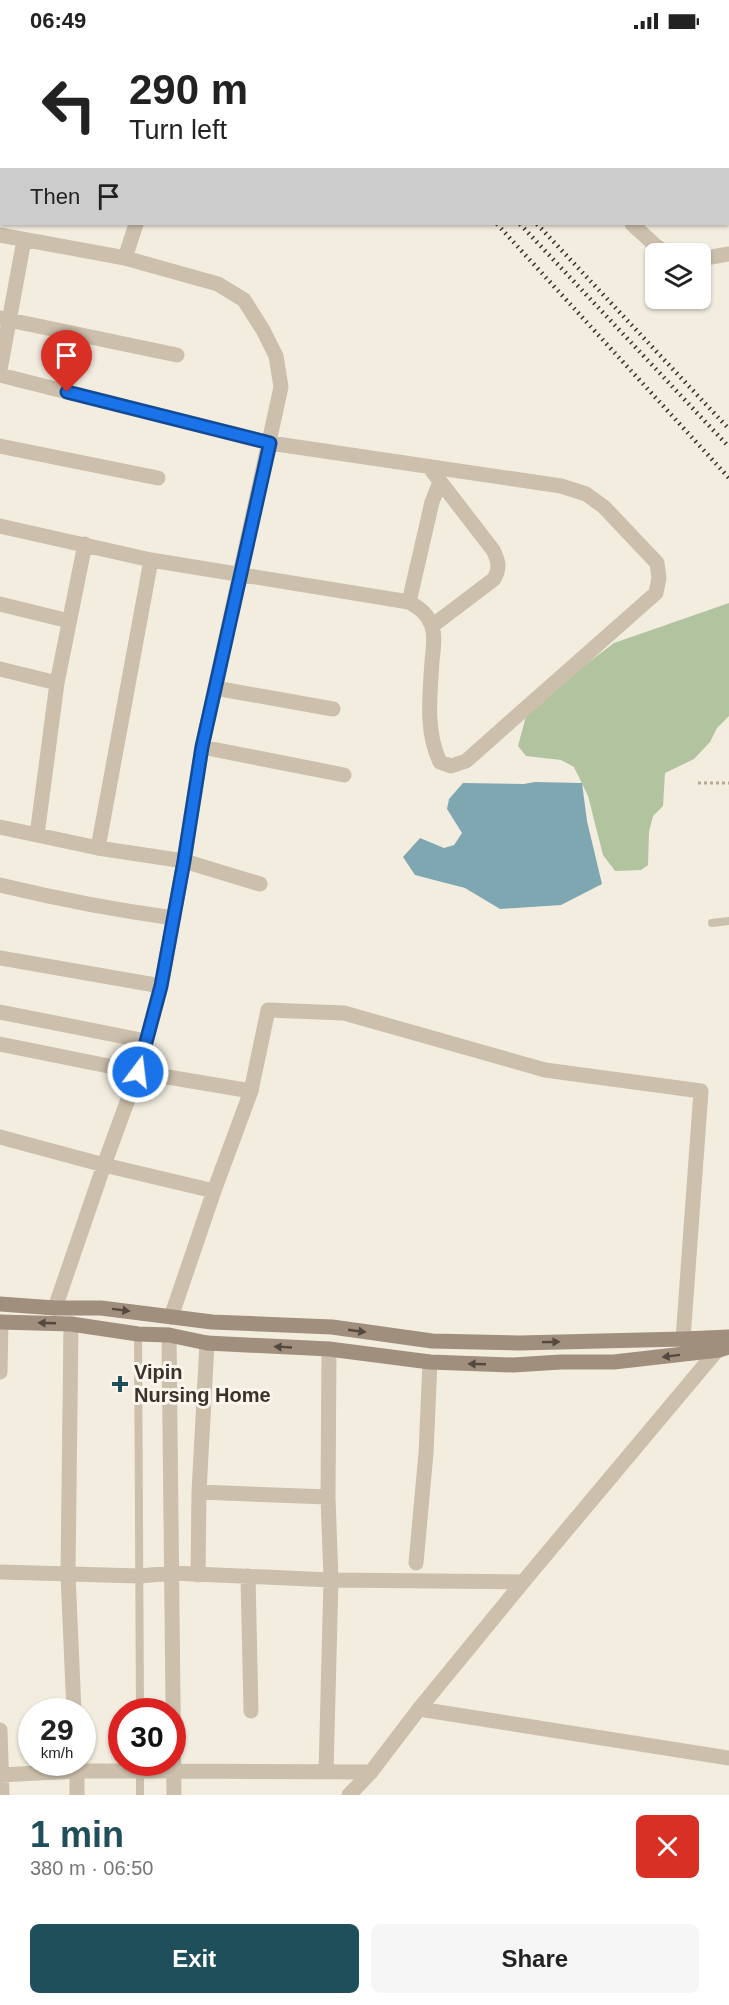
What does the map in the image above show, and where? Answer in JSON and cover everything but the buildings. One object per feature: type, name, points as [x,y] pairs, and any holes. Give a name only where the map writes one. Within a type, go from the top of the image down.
[{"type":"main road","points":[[0,1304],[55,1308],[101,1308],[212,1322],[332,1327],[432,1341],[519,1343],[683,1340],[726,1342]]},
{"type":"main road","points":[[0,1322],[71,1324],[138,1334],[169,1335],[207,1342],[329,1349],[430,1362],[513,1365],[614,1362],[726,1342]]},
{"type":"street","points":[[125,258],[136,225]]},
{"type":"street","points":[[633,225],[653,243]]},
{"type":"street","points":[[0,236],[125,258],[218,284],[244,300],[263,330],[276,356],[281,387],[202,747],[161,986],[138,1072],[55,1308]]},
{"type":"street","points":[[0,370],[5,319],[24,240]]},
{"type":"street","points":[[711,257],[729,254]]},
{"type":"street","points":[[5,319],[177,355]]},
{"type":"street","points":[[0,375],[270,443],[561,486],[586,494],[604,507],[657,563],[659,578],[656,593],[466,761],[451,766],[440,762],[435,751],[430,725],[429,701],[434,638],[432,626],[424,610],[409,602],[151,560],[0,526]]},
{"type":"street","points":[[0,446],[158,478]]},
{"type":"street","points":[[429,466],[493,550],[499,569],[494,579],[432,626]]},
{"type":"street","points":[[409,602],[432,502],[440,482]]},
{"type":"street","points":[[37,835],[57,683],[85,544]]},
{"type":"street","points":[[98,848],[151,560]]},
{"type":"street","points":[[0,604],[69,621]]},
{"type":"street","points":[[0,669],[57,683]]},
{"type":"street","points":[[215,688],[333,709]]},
{"type":"street","points":[[202,747],[344,775]]},
{"type":"street","points":[[0,827],[98,848],[184,861],[260,884]]},
{"type":"street","points":[[0,885],[111,910],[174,918]]},
{"type":"street","points":[[0,958],[161,986]]},
{"type":"street","points":[[171,1317],[251,1091],[268,1010],[344,1013],[545,1070],[701,1091],[683,1340]]},
{"type":"street","points":[[0,1012],[146,1041]]},
{"type":"street","points":[[0,1044],[138,1072],[251,1091]]},
{"type":"street","points":[[0,1137],[214,1191]]},
{"type":"street","points":[[0,1322],[0,1372]]},
{"type":"street","points":[[71,1324],[68,1574],[73,1698]]},
{"type":"street","points":[[169,1335],[174,1698]]},
{"type":"street","points":[[198,1575],[199,1492],[207,1342]]},
{"type":"street","points":[[349,1795],[371,1772],[419,1709],[523,1582],[726,1342]]},
{"type":"street","points":[[326,1772],[332,1580],[328,1497],[329,1349]]},
{"type":"street","points":[[416,1563],[426,1453],[430,1362]]},
{"type":"street","points":[[199,1492],[328,1497]]},
{"type":"street","points":[[0,1572],[523,1582]]},
{"type":"street","points":[[248,1576],[251,1711]]},
{"type":"street","points":[[419,1709],[729,1758]]},
{"type":"street","points":[[0,1730],[2,1795]]},
{"type":"street","points":[[186,1771],[371,1772]]},
{"type":"street","points":[[1,1775],[18,1773]]},
{"type":"street","points":[[77,1776],[78,1795]]},
{"type":"street","points":[[174,1795],[175,1776]]},
{"type":"lane","points":[[712,923],[729,921]]},
{"type":"lane","points":[[138,1334],[140,1698]]},
{"type":"lane","points":[[140,1776],[140,1795]]},
{"type":"path","points":[[698,783],[729,783]]},
{"type":"green space","points":[[729,603],[729,716],[694,759],[665,773],[663,806],[653,816],[649,832],[648,865],[641,870],[615,871],[603,855],[588,796],[574,767],[561,760],[526,756],[518,746],[526,716],[568,678],[614,643]]},
{"type":"water","points":[[535,782],[582,783],[587,821],[602,884],[561,905],[500,909],[465,888],[415,875],[403,857],[420,838],[444,848],[454,845],[462,833],[447,809],[449,799],[463,783],[524,784]]},
{"type":"railway","points":[[498,225],[729,478]]},
{"type":"railway","points":[[521,225],[729,447]]},
{"type":"railway","points":[[538,225],[729,429]]},
{"type":"place","name":"Vipin Nursing Home","points":[[120,1384]]},
{"type":"route","points":[[67,392],[270,443],[202,747],[161,986],[138,1072]]}]
